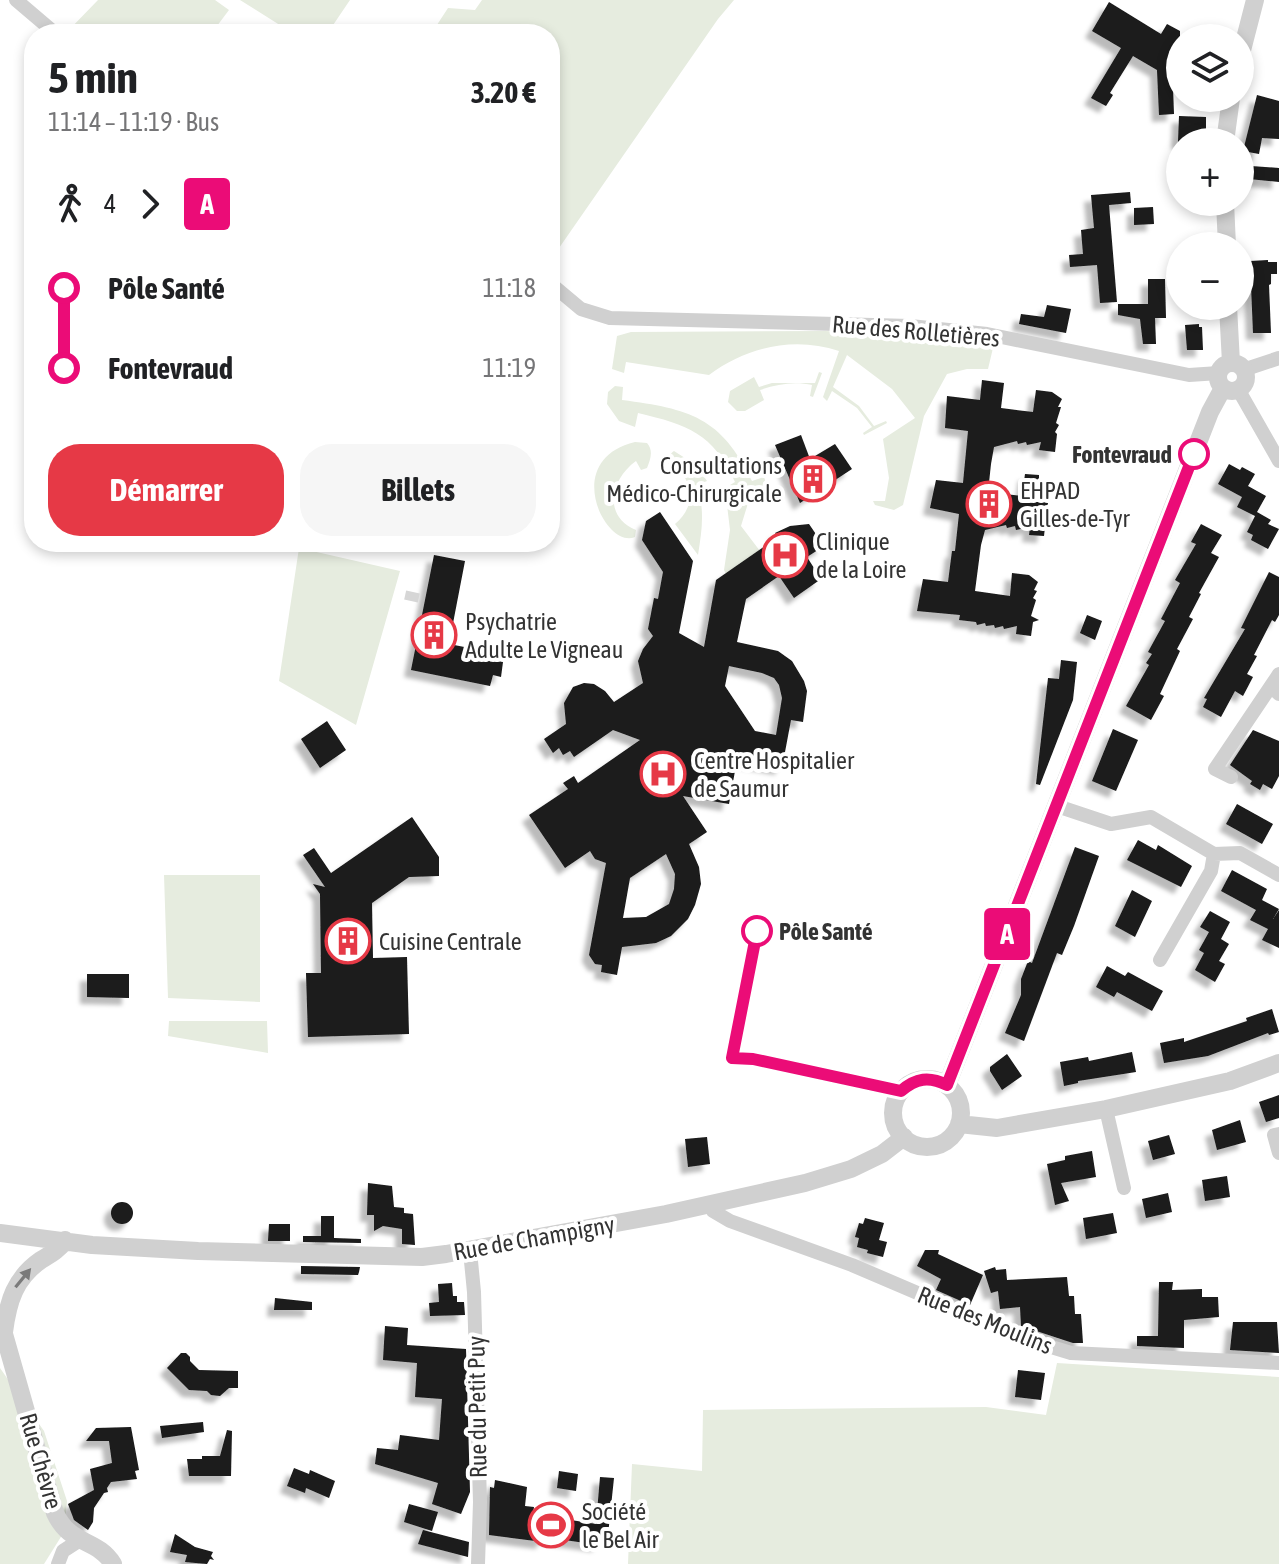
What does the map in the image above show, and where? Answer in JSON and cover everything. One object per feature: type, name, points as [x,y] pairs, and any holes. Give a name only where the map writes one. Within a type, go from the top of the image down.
[{"type":"street","points":[[16,0],[44,24]]},
{"type":"street","points":[[1249,24],[1255,0]]},
{"type":"street","name":"Rue des Rolletières","points":[[560,291],[581,309],[610,318],[910,326],[987,334],[1189,375],[1231,377],[1279,358]]},
{"type":"street","points":[[1229,320],[1231,377],[1279,461]]},
{"type":"street","points":[[947,1085],[1210,412],[1231,377]]},
{"type":"street","points":[[1231,777],[1215,769],[1276,684]]},
{"type":"street","points":[[1057,806],[1111,824],[1151,817],[1214,854],[1240,853],[1279,875]]},
{"type":"street","points":[[1160,960],[1211,871],[1214,854]]},
{"type":"street","points":[[959,1124],[997,1128],[1106,1109],[1230,1081],[1279,1063]]},
{"type":"street","points":[[918,1080],[938,1080],[947,1085],[960,1102],[959,1124],[952,1136],[941,1144],[928,1147],[915,1144],[896,1127],[895,1102],[901,1091],[918,1080]]},
{"type":"street","points":[[1106,1109],[1124,1188]]},
{"type":"street","points":[[1279,1134],[1274,1135],[1279,1153]]},
{"type":"street","name":"Rue de Champigny","points":[[0,1233],[92,1245],[238,1253],[422,1257],[618,1223],[805,1183],[851,1169],[882,1154],[904,1137]]},
{"type":"street","name":"Rue des Moulins","points":[[710,1204],[713,1211],[730,1221],[852,1265],[970,1317],[1055,1349],[1090,1355],[1279,1363]]},
{"type":"street","name":"Rue Chèvre","points":[[65,1240],[61,1249],[36,1264],[18,1281],[2,1326],[61,1526],[80,1540],[100,1549],[113,1564]]},
{"type":"street","name":"Rue du Petit Puy","points":[[470,1251],[480,1502],[478,1564]]},
{"type":"street","points":[[58,1564],[63,1551],[80,1540]]},
{"type":"shaded area","points":[[98,0],[215,0],[229,10],[218,24],[75,24]]},
{"type":"shaded area","points":[[240,0],[350,0],[334,24],[278,24]]},
{"type":"shaded area","points":[[482,0],[734,0],[560,247],[560,24],[438,24],[448,8],[475,10]]},
{"type":"shaded area","points":[[825,331],[905,335],[993,348],[988,369],[967,369],[947,374],[924,416],[903,505],[894,510],[875,505],[873,501],[885,501],[889,478],[883,439],[915,418],[892,389],[847,355],[833,387],[859,406],[874,426],[887,423],[864,435],[872,427],[857,408],[832,391],[827,401],[823,397],[839,351],[805,344],[771,347],[739,357],[709,375],[626,362],[624,373],[612,369],[617,336],[631,332]]},
{"type":"shaded area","points":[[819,372],[822,373],[813,397],[810,396],[812,385],[793,383],[815,383]]},
{"type":"shaded area","points":[[754,377],[759,387],[772,383],[793,383],[760,390],[764,400],[745,411],[737,411],[728,402],[730,391]]},
{"type":"shaded area","points":[[615,386],[623,387],[622,400],[667,407],[701,420],[728,443],[752,481],[764,477],[765,492],[749,500],[741,526],[760,551],[726,574],[730,530],[725,488],[735,482],[727,465],[708,442],[685,427],[638,413],[635,427],[619,421],[607,404],[608,392]]},
{"type":"shaded area","points":[[635,442],[647,443],[651,456],[647,468],[641,470],[636,461],[616,487],[614,507],[618,516],[636,530],[635,537],[624,537],[612,530],[602,517],[594,483],[599,466],[612,452]]},
{"type":"shaded area","points":[[674,451],[696,465],[707,481],[697,485],[702,512],[698,555],[675,524],[688,506],[690,492],[681,471],[673,477],[670,471],[668,463]]},
{"type":"shaded area","points":[[298,552],[317,552],[400,571],[356,725],[279,681]]},
{"type":"shaded area","points":[[164,875],[260,875],[260,1002],[168,998]]},
{"type":"shaded area","points":[[169,1021],[267,1021],[268,1053],[168,1036]]},
{"type":"shaded area","points":[[1057,1363],[1279,1377],[1279,1564],[628,1564],[632,1464],[702,1471],[703,1410],[986,1407],[1046,1415]]},
{"type":"shaded area","points":[[0,1368],[44,1431],[67,1501],[64,1532],[44,1564],[0,1564]]},
{"type":"building","points":[[1109,2],[1161,34],[1166,26],[1166,112],[1174,114],[1159,115],[1157,70],[1133,56],[1110,93],[1113,95],[1106,106],[1091,98],[1121,48],[1092,31]]},
{"type":"building","points":[[1257,95],[1279,101],[1279,139],[1262,138],[1259,154],[1254,153],[1254,128],[1249,128]]},
{"type":"building","points":[[1179,116],[1206,117],[1206,128],[1179,128]]},
{"type":"building","points":[[1254,166],[1279,168],[1279,182],[1254,180]]},
{"type":"building","points":[[1130,192],[1131,203],[1109,205],[1117,302],[1100,303],[1097,265],[1070,267],[1069,255],[1083,254],[1081,230],[1094,228],[1091,195]]},
{"type":"building","points":[[1153,207],[1154,224],[1134,225],[1134,208]]},
{"type":"building","points":[[1254,261],[1277,262],[1277,274],[1271,274],[1269,285],[1271,333],[1253,333]]},
{"type":"building","points":[[1148,279],[1165,279],[1166,318],[1155,318],[1156,344],[1143,344],[1140,319],[1118,315],[1118,304],[1148,304]]},
{"type":"building","points":[[1047,305],[1071,309],[1066,333],[1019,324],[1021,314],[1044,317]]},
{"type":"building","points":[[1199,324],[1202,327],[1203,350],[1187,350],[1185,325]]},
{"type":"building","name":"EHPAD Gilles-de-Tyr","points":[[982,380],[1004,383],[1001,408],[1033,412],[1036,390],[1052,392],[1062,399],[1058,407],[1061,407],[1056,423],[1059,425],[1055,432],[1055,452],[1039,450],[1041,442],[1027,445],[1026,442],[1018,444],[1017,441],[994,447],[991,464],[988,492],[1022,496],[1025,474],[1039,475],[1039,479],[1052,481],[1046,499],[1049,500],[1044,516],[1044,536],[1029,535],[1030,527],[1016,530],[1015,526],[1007,528],[1006,525],[985,530],[981,545],[975,591],[1010,596],[1012,573],[1029,575],[1038,582],[1031,616],[1039,620],[1033,622],[1031,636],[1016,634],[1017,626],[995,628],[985,623],[977,625],[976,622],[959,620],[960,615],[917,611],[923,579],[948,582],[952,551],[955,551],[959,514],[930,508],[936,480],[963,483],[968,431],[945,428],[947,396],[980,400]]},
{"type":"building","name":"Consultations Médico-Chirurgicale","points":[[801,435],[810,459],[835,444],[852,469],[800,503],[775,445]]},
{"type":"building","points":[[1229,464],[1255,474],[1248,486],[1266,496],[1257,512],[1271,520],[1268,524],[1279,529],[1268,549],[1251,540],[1253,535],[1247,532],[1255,516],[1237,507],[1242,497],[1218,484]]},
{"type":"building","points":[[660,512],[693,561],[679,633],[704,647],[716,580],[778,537],[775,533],[790,526],[809,524],[824,546],[807,557],[821,579],[794,598],[779,576],[746,599],[737,642],[778,651],[792,661],[804,681],[807,691],[803,722],[791,720],[782,768],[737,760],[729,804],[683,796],[707,832],[689,844],[699,867],[701,884],[695,905],[688,919],[671,936],[656,943],[622,947],[617,975],[601,972],[602,965],[595,964],[589,955],[606,863],[595,859],[590,851],[565,868],[529,815],[568,789],[563,783],[574,776],[578,783],[640,740],[613,730],[574,757],[570,751],[563,755],[559,748],[553,753],[544,739],[566,724],[564,703],[573,687],[584,683],[594,684],[614,702],[643,683],[638,661],[653,636],[648,629],[663,572],[642,540],[646,521]],"holes":[[[729,666],[762,673],[774,678],[779,685],[782,698],[776,735],[755,731],[725,686]],[[666,854],[675,874],[669,904],[646,917],[623,918],[630,878]]]},
{"type":"building","points":[[1201,524],[1222,535],[1211,553],[1219,557],[1199,593],[1189,617],[1193,619],[1177,649],[1180,651],[1160,694],[1164,696],[1151,720],[1126,706],[1149,665],[1146,663],[1152,654],[1148,652],[1165,621],[1161,619],[1180,583],[1175,580],[1196,544],[1191,542]]},
{"type":"building","name":"Psychatrie Adulte Le Vigneau","points":[[434,555],[465,561],[449,644],[495,653],[494,660],[503,662],[501,677],[493,675],[490,686],[411,670]]},
{"type":"building","points":[[1269,572],[1279,577],[1279,615],[1275,622],[1272,620],[1254,655],[1257,656],[1247,674],[1253,677],[1243,696],[1235,691],[1221,717],[1203,707],[1207,699],[1204,698],[1245,629],[1241,628]]},
{"type":"building","points":[[1087,615],[1102,621],[1095,640],[1080,633]]},
{"type":"building","points":[[1061,660],[1077,662],[1073,700],[1040,785],[1036,784],[1048,678],[1059,679]]},
{"type":"building","points":[[327,721],[346,750],[320,768],[301,739]]},
{"type":"building","points":[[1113,729],[1138,740],[1116,791],[1092,781]]},
{"type":"building","points":[[1253,730],[1279,741],[1279,776],[1272,789],[1263,784],[1260,790],[1230,765]]},
{"type":"building","points":[[1237,804],[1273,824],[1262,844],[1226,824]]},
{"type":"building","points":[[412,817],[439,857],[439,876],[409,877],[372,903],[373,958],[407,957],[409,1034],[308,1037],[306,973],[321,973],[320,894],[313,884],[325,887],[303,855],[314,848],[331,873]]},
{"type":"building","points":[[1138,840],[1156,850],[1158,845],[1192,866],[1181,887],[1127,860]]},
{"type":"building","points":[[1075,847],[1099,856],[1074,926],[1062,955],[1057,953],[1024,1041],[1005,1033],[1021,995],[1021,979],[1028,961],[1032,963]]},
{"type":"building","points":[[1232,870],[1267,889],[1262,900],[1279,909],[1273,919],[1279,910],[1279,948],[1262,940],[1268,929],[1250,920],[1256,910],[1221,891]]},
{"type":"building","points":[[1132,890],[1152,901],[1135,937],[1115,926]]},
{"type":"building","points":[[1210,911],[1230,922],[1221,939],[1229,944],[1219,961],[1225,964],[1215,982],[1195,970],[1204,953],[1199,950],[1209,932],[1200,927]]},
{"type":"building","points":[[1107,966],[1125,976],[1128,972],[1163,991],[1152,1011],[1117,992],[1114,997],[1096,987]]},
{"type":"building","points":[[87,974],[129,974],[129,998],[87,997]]},
{"type":"building","points":[[1272,1009],[1279,1032],[1268,1033],[1208,1056],[1164,1063],[1160,1043],[1184,1038],[1184,1042],[1247,1021],[1246,1018]]},
{"type":"building","points":[[1132,1052],[1136,1072],[1064,1086],[1060,1062],[1088,1057],[1089,1061]]},
{"type":"building","points":[[1007,1054],[1022,1076],[1002,1090],[990,1067]]},
{"type":"building","points":[[1279,1095],[1279,1118],[1266,1122],[1259,1102]]},
{"type":"building","points":[[1240,1120],[1246,1142],[1217,1150],[1212,1130]]},
{"type":"building","points":[[1169,1135],[1175,1154],[1153,1160],[1148,1141]]},
{"type":"building","points":[[707,1137],[710,1164],[688,1167],[685,1139]]},
{"type":"building","points":[[1092,1151],[1096,1177],[1061,1183],[1069,1201],[1055,1205],[1047,1164],[1065,1160],[1065,1156]]},
{"type":"building","points":[[1227,1176],[1230,1197],[1205,1201],[1202,1180]]},
{"type":"building","points":[[368,1183],[392,1186],[394,1207],[404,1208],[404,1213],[413,1214],[415,1245],[402,1244],[402,1229],[383,1226],[374,1231],[374,1215],[367,1215]]},
{"type":"building","points":[[1168,1193],[1172,1212],[1146,1218],[1142,1199]]},
{"type":"building","points":[[122,1202],[130,1205],[133,1213],[130,1221],[122,1224],[114,1221],[111,1213],[114,1205]]},
{"type":"building","points":[[1113,1213],[1117,1233],[1086,1239],[1083,1218]]},
{"type":"building","points":[[321,1216],[334,1216],[334,1238],[361,1239],[361,1243],[303,1242],[303,1236],[321,1236]]},
{"type":"building","points":[[865,1218],[884,1223],[879,1240],[887,1242],[883,1257],[857,1247],[859,1238],[855,1237],[859,1223],[863,1224]]},
{"type":"building","points":[[269,1224],[290,1224],[290,1241],[268,1241]]},
{"type":"building","points":[[925,1250],[939,1250],[938,1254],[983,1275],[970,1305],[936,1290],[941,1279],[917,1266]]},
{"type":"building","points":[[301,1266],[360,1267],[358,1275],[301,1274]]},
{"type":"building","points":[[995,1267],[996,1270],[1006,1269],[1007,1280],[1067,1277],[1069,1296],[1074,1296],[1075,1314],[1081,1314],[1083,1343],[1073,1343],[1021,1326],[1020,1307],[1000,1309],[998,1291],[991,1293],[984,1271]]},
{"type":"building","points":[[1159,1282],[1173,1282],[1172,1290],[1202,1289],[1202,1297],[1218,1297],[1219,1317],[1184,1320],[1184,1348],[1137,1346],[1137,1336],[1158,1336]]},
{"type":"building","points":[[452,1283],[453,1296],[457,1296],[457,1302],[464,1302],[465,1315],[430,1316],[429,1303],[439,1302],[438,1284]]},
{"type":"building","points":[[275,1298],[312,1302],[312,1310],[274,1310]]},
{"type":"building","points":[[1233,1322],[1277,1322],[1279,1353],[1230,1350]]},
{"type":"building","points":[[385,1326],[408,1328],[407,1345],[466,1349],[470,1492],[461,1514],[432,1504],[438,1483],[375,1464],[377,1448],[398,1450],[400,1435],[439,1440],[442,1399],[415,1397],[417,1363],[383,1360]]},
{"type":"building","points":[[181,1353],[186,1353],[199,1370],[238,1371],[238,1388],[229,1388],[220,1396],[207,1391],[189,1390],[167,1368]]},
{"type":"building","points":[[1018,1370],[1045,1373],[1041,1400],[1015,1397]]},
{"type":"building","points":[[203,1422],[204,1432],[162,1438],[160,1426]]},
{"type":"building","points":[[131,1427],[139,1470],[135,1471],[137,1479],[111,1482],[108,1492],[94,1508],[93,1522],[88,1530],[74,1520],[68,1504],[94,1490],[90,1469],[112,1463],[109,1441],[86,1441],[96,1428]]},
{"type":"building","points":[[227,1430],[232,1431],[231,1476],[189,1476],[187,1459],[220,1456]]},
{"type":"building","points":[[294,1468],[309,1474],[310,1470],[335,1481],[329,1498],[306,1488],[305,1493],[287,1486]]},
{"type":"building","points":[[559,1471],[578,1474],[576,1491],[557,1488]]},
{"type":"building","points":[[600,1477],[614,1478],[608,1535],[601,1534],[599,1545],[544,1537],[543,1542],[489,1535],[490,1487],[494,1488],[495,1480],[527,1487],[525,1506],[534,1507],[533,1514],[596,1524]]},
{"type":"building","points":[[409,1504],[438,1512],[432,1531],[404,1522]]},
{"type":"building","points":[[423,1530],[469,1542],[468,1557],[418,1544]]},
{"type":"building","points":[[175,1534],[195,1547],[213,1552],[211,1556],[214,1560],[210,1559],[207,1564],[185,1562],[187,1555],[170,1552]]},
{"type":"tunnel","points":[[411,601],[413,592]]},
{"type":"bus line","name":"A","points":[[757,931],[732,1058],[753,1059],[901,1091],[918,1080],[938,1080],[947,1085],[1194,454]]},
{"type":"place","name":"Fontevraud","points":[[1194,454]]},
{"type":"place","name":"Consultations Médico-Chirurgicale","points":[[813,479]]},
{"type":"place","name":"EHPAD Gilles-de-Tyr","points":[[989,504]]},
{"type":"place","name":"Clinique de la Loire","points":[[785,555]]},
{"type":"place","name":"Psychatrie Adulte Le Vigneau","points":[[434,635]]},
{"type":"place","name":"Centre Hospitalier de Saumur","points":[[663,774]]},
{"type":"place","name":"Pôle Santé","points":[[757,931]]},
{"type":"place","name":"Cuisine Centrale","points":[[348,941]]},
{"type":"place","name":"Société le Bel Air","points":[[551,1525]]}]
